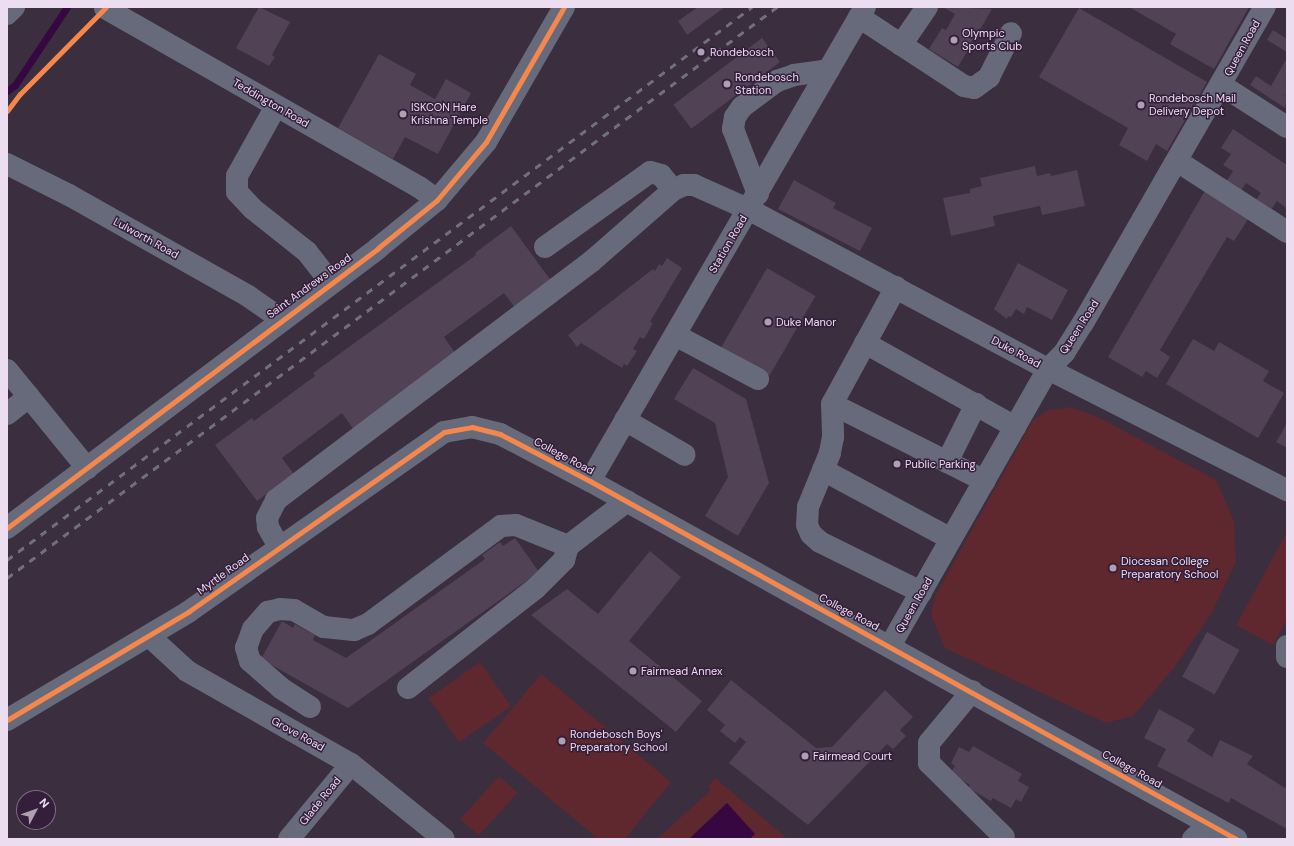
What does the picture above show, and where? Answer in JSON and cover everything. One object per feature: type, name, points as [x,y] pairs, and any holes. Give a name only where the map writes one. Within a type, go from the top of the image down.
[{"type":"street","points":[[7,14],[14,7]]},
{"type":"street","points":[[902,45],[927,7]]},
{"type":"street","name":"Queen Road","points":[[890,646],[1048,369],[1064,353],[1083,323],[1265,7]]},
{"type":"street","name":"Teddington Road","points":[[105,8],[419,186],[436,200]]},
{"type":"street","name":"Saint Andrews Road","points":[[7,528],[281,319],[331,283],[436,200],[486,142],[559,9]]},
{"type":"street","points":[[860,16],[964,86],[974,88],[989,77],[1011,33]]},
{"type":"street","name":"Station Road","points":[[590,481],[860,16]]},
{"type":"street","points":[[753,202],[733,129],[735,118],[742,107],[777,81],[794,74],[829,70]]},
{"type":"street","points":[[1221,85],[1287,127]]},
{"type":"street","points":[[276,106],[237,176],[237,192],[253,209],[307,252],[331,283]]},
{"type":"street","points":[[1177,161],[1287,232]]},
{"type":"street","name":"Lulworth Road","points":[[7,164],[69,195],[242,292],[281,319]]},
{"type":"street","points":[[279,546],[268,527],[267,518],[276,500],[592,261],[673,190],[661,175],[650,172],[545,247]]},
{"type":"street","name":"Duke Road","points":[[673,190],[684,185],[694,185],[753,202],[896,287],[1048,369],[1287,490]]},
{"type":"street","points":[[896,287],[832,404],[833,437],[823,470],[806,515],[811,534],[820,542],[921,592]]},
{"type":"street","points":[[675,335],[758,379]]},
{"type":"street","points":[[865,343],[1015,427]]},
{"type":"street","points":[[7,370],[87,468]]},
{"type":"street","points":[[7,414],[29,397]]},
{"type":"street","points":[[832,404],[985,480]]},
{"type":"street","points":[[947,462],[976,404]]},
{"type":"street","points":[[626,420],[686,455]]},
{"type":"street","name":"College Road","points":[[444,432],[472,427],[488,429],[590,481],[972,691],[1236,839]]},
{"type":"street","name":"Myrtle Road","points":[[7,720],[75,678],[188,612],[279,546],[444,432]]},
{"type":"street","points":[[823,470],[951,539]]},
{"type":"street","points":[[408,688],[536,588],[564,560],[568,546],[627,501]]},
{"type":"street","points":[[310,707],[281,688],[250,661],[246,648],[253,629],[268,612],[280,609],[294,610],[324,627],[354,630],[368,624],[501,526],[516,525],[568,546]]},
{"type":"street","name":"Grove Road","points":[[149,636],[187,671],[351,764],[444,839]]},
{"type":"street","points":[[1287,646],[1287,657]]},
{"type":"street","points":[[972,691],[929,743],[929,764],[1004,837]]},
{"type":"street","name":"Glade Road","points":[[289,839],[351,764]]},
{"type":"street","points":[[1193,839],[1209,824]]},
{"type":"shaded area","points":[[1070,407],[1098,417],[1216,480],[1234,521],[1236,562],[1211,614],[1174,668],[1133,716],[1106,723],[945,648],[931,615],[935,596],[1033,420],[1048,410]]},
{"type":"shaded area","points":[[1287,532],[1287,619],[1273,645],[1236,625]]},
{"type":"shaded area","points":[[480,662],[511,706],[459,742],[428,698]]},
{"type":"shaded area","points":[[541,674],[671,782],[625,839],[598,839],[483,743]]},
{"type":"shaded area","points":[[499,776],[518,793],[479,836],[460,819]]},
{"type":"shaded area","points":[[715,778],[788,839],[657,839],[711,790],[708,787]]},
{"type":"shaded area","points":[[727,803],[755,834],[750,839],[689,839]]},
{"type":"building","points":[[259,7],[290,22],[272,55],[275,57],[269,66],[236,48]]},
{"type":"building","points":[[698,7],[725,7],[687,35],[678,21]]},
{"type":"building","name":"Olympic Sports Club","points":[[943,7],[992,9],[958,67],[929,49],[942,28],[946,30],[955,14]]},
{"type":"building","points":[[1129,7],[1249,7],[1214,69],[1170,44],[1176,34]]},
{"type":"building","name":"Rondebosch Mail Delivery Depot","points":[[1079,8],[1207,82],[1167,151],[1156,144],[1147,161],[1119,145],[1128,128],[1039,77]]},
{"type":"building","points":[[1273,30],[1287,39],[1287,52],[1267,40]]},
{"type":"building","name":"Rondebosch Station","points":[[762,38],[780,62],[691,129],[673,105]]},
{"type":"building","name":"ISKCON Hare Krishna Temple","points":[[379,54],[416,74],[410,85],[435,99],[446,79],[471,93],[438,154],[405,137],[393,159],[338,128]]},
{"type":"building","points":[[1287,58],[1287,96],[1283,94],[1287,97],[1285,108],[1250,85],[1256,76],[1271,86]]},
{"type":"building","points":[[1233,129],[1287,165],[1286,208],[1277,201],[1270,211],[1255,201],[1261,193],[1246,183],[1240,192],[1226,182],[1233,171],[1223,165],[1231,154],[1221,148]]},
{"type":"building","points":[[1035,166],[1037,176],[1050,173],[1051,176],[1077,170],[1085,206],[1042,215],[1040,206],[993,216],[995,226],[951,236],[943,198],[970,193],[970,189],[982,186],[980,178]]},
{"type":"building","points":[[794,180],[836,203],[833,208],[872,228],[860,251],[778,209]]},
{"type":"building","points":[[1206,189],[1250,216],[1234,241],[1227,237],[1160,350],[1170,357],[1157,378],[1146,371],[1142,377],[1108,357]]},
{"type":"building","points":[[511,226],[552,282],[516,309],[504,293],[444,337],[456,354],[354,430],[342,413],[282,458],[294,474],[257,501],[215,445],[252,418],[254,421],[315,376],[313,373],[476,255],[475,253]]},
{"type":"building","points":[[667,258],[682,268],[650,322],[653,323],[644,339],[640,337],[633,349],[637,351],[627,366],[624,364],[622,368],[581,343],[577,347],[568,335],[653,269],[655,271],[659,264],[662,266]]},
{"type":"building","points":[[1018,263],[1068,290],[1052,320],[1027,307],[1024,314],[1016,309],[1011,317],[1008,316],[1007,319],[994,309]]},
{"type":"building","name":"Duke Manor","points":[[767,268],[815,296],[769,376],[721,348]]},
{"type":"building","points":[[1193,339],[1214,351],[1219,342],[1269,371],[1263,381],[1284,393],[1258,438],[1166,384]]},
{"type":"building","points":[[693,368],[746,399],[769,483],[738,536],[705,516],[728,477],[715,423],[674,399]]},
{"type":"building","points":[[1287,423],[1287,448],[1276,442]]},
{"type":"building","points":[[515,538],[539,572],[348,708],[261,659],[282,621],[293,628],[295,624],[315,635],[313,640],[346,658],[485,559],[482,555],[500,542],[503,546]]},
{"type":"building","name":"Fairmead Annex","points":[[650,551],[681,577],[629,641],[702,701],[676,732],[531,615],[567,589],[598,614]]},
{"type":"building","points":[[1207,632],[1239,650],[1215,695],[1182,677]]},
{"type":"building","name":"Fairmead Court","points":[[731,680],[816,748],[832,747],[885,690],[913,717],[900,730],[906,736],[893,749],[887,744],[808,825],[729,763],[746,742],[740,737],[735,743],[720,731],[725,725],[707,710]]},
{"type":"building","points":[[1159,709],[1195,729],[1187,741],[1212,757],[1220,740],[1253,756],[1247,764],[1285,788],[1287,787],[1287,829],[1231,798],[1229,803],[1157,766],[1166,749],[1144,738]]},
{"type":"building","points":[[973,746],[1022,774],[1018,781],[1029,787],[1021,802],[1016,799],[1011,808],[993,798],[991,801],[968,788],[970,785],[950,774],[955,766],[951,763],[959,747],[969,752]]},
{"type":"waterway","points":[[7,91],[15,85],[67,7]]},
{"type":"railway","points":[[7,560],[752,7]]},
{"type":"railway","points":[[7,578],[777,7]]},
{"type":"cycle path","points":[[7,111],[20,94],[106,7]]},
{"type":"cycle path","points":[[7,528],[378,248],[437,200],[486,142],[564,7]]},
{"type":"cycle path","points":[[7,720],[188,612],[444,432],[472,427],[500,434],[590,481],[1236,839]]},
{"type":"place","name":"Olympic Sports Club","points":[[954,40]]},
{"type":"place","name":"Rondebosch","points":[[701,52]]},
{"type":"place","name":"Rondebosch Station","points":[[727,84]]},
{"type":"place","name":"Rondebosch Mail Delivery Depot","points":[[1141,105]]},
{"type":"place","name":"ISKCON Hare Krishna Temple","points":[[403,114]]},
{"type":"place","name":"Duke Manor","points":[[768,322]]},
{"type":"place","name":"Public Parking","points":[[897,464]]},
{"type":"place","name":"Diocesan College Preparatory School","points":[[1113,568]]},
{"type":"place","name":"Fairmead Annex","points":[[633,671]]},
{"type":"place","name":"Rondebosch Boys' Preparatory School","points":[[562,741]]},
{"type":"place","name":"Fairmead Court","points":[[805,756]]}]
